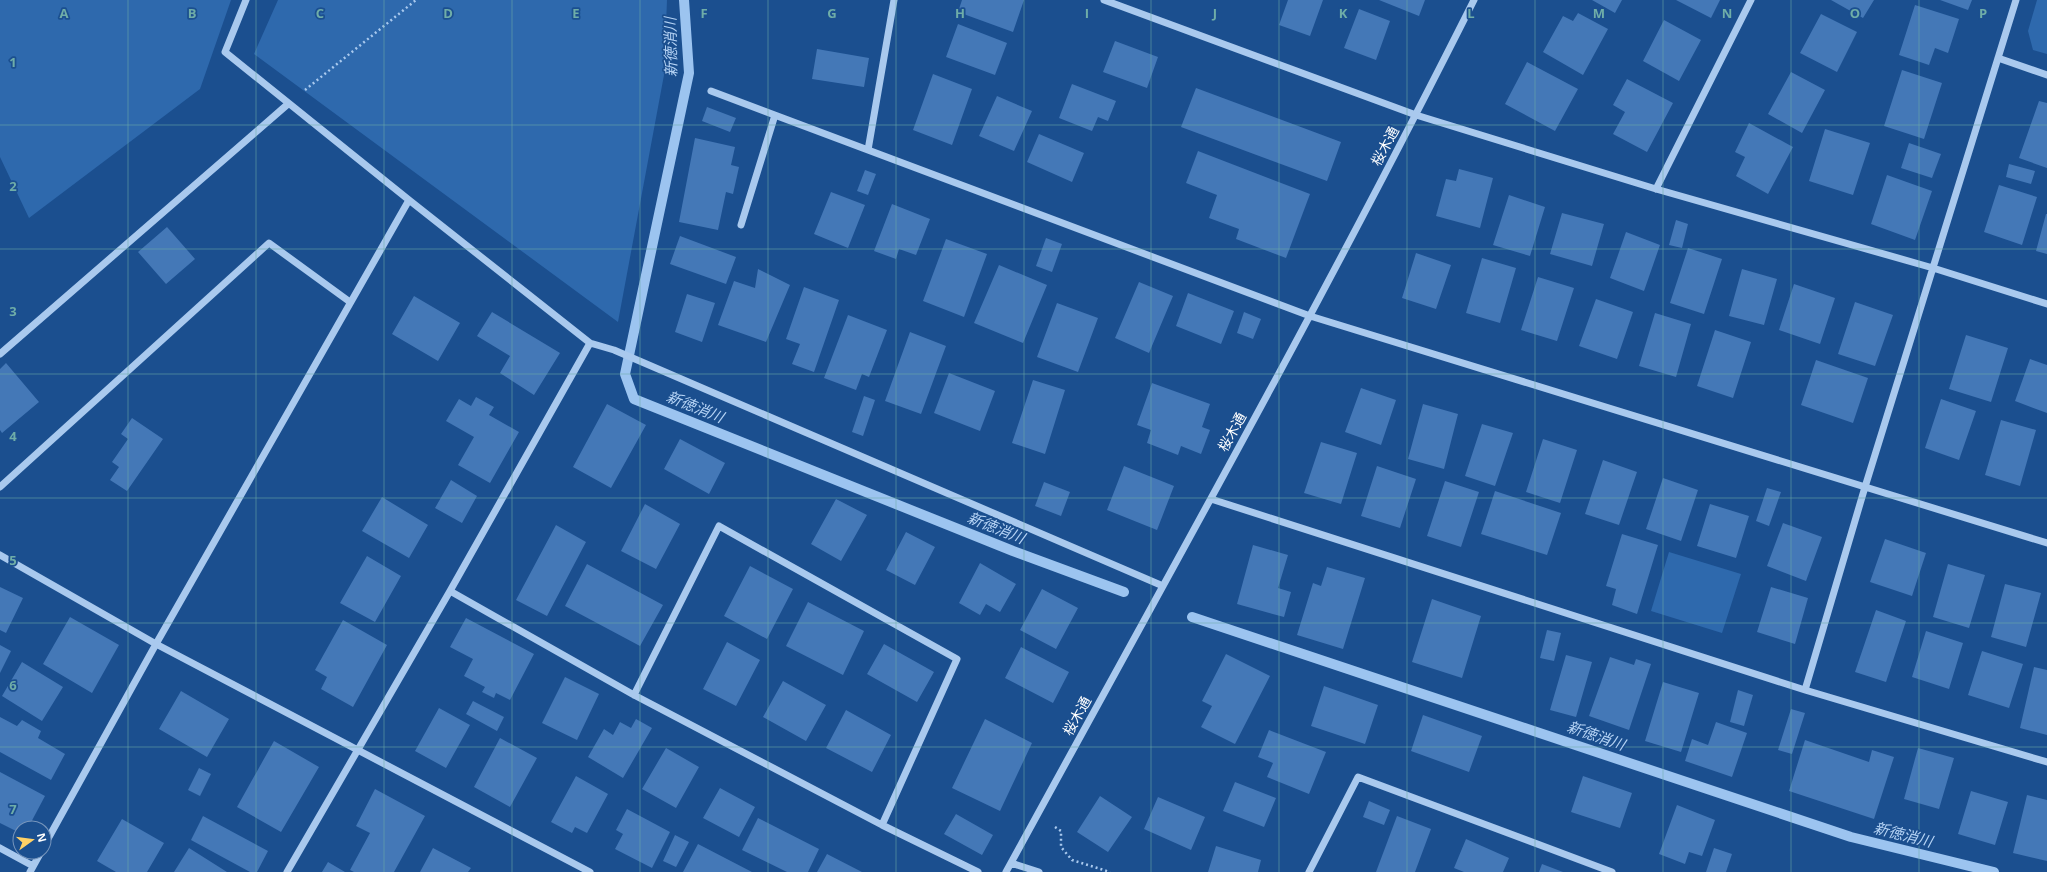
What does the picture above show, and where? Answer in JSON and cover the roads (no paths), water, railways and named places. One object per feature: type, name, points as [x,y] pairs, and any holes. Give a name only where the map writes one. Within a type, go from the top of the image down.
[{"type":"street","points":[[246,0],[225,52],[408,200],[590,343],[614,350],[645,365],[1163,586]]},
{"type":"street","points":[[868,150],[894,0]]},
{"type":"street","points":[[1104,0],[1416,115],[1656,189],[1933,268],[2047,304]]},
{"type":"street","name":"桜木通","points":[[1006,872],[1310,316],[1416,115],[1474,0]]},
{"type":"street","points":[[1656,189],[1751,0]]},
{"type":"street","points":[[1805,690],[1865,487],[2016,0]]},
{"type":"street","points":[[1998,58],[2047,75]]},
{"type":"street","points":[[711,91],[1310,316],[2047,543]]},
{"type":"street","points":[[0,354],[288,104]]},
{"type":"street","points":[[741,225],[775,115]]},
{"type":"street","points":[[52,832],[156,644],[408,200]]},
{"type":"street","points":[[0,487],[269,243],[350,302]]},
{"type":"street","points":[[287,872],[450,591],[590,343]]},
{"type":"street","points":[[1211,498],[1805,690],[2047,762]]},
{"type":"street","points":[[634,695],[719,526],[957,659],[882,825]]},
{"type":"street","points":[[0,555],[156,644],[590,872]]},
{"type":"street","points":[[450,591],[634,695],[882,825],[978,872]]},
{"type":"street","points":[[1309,872],[1358,777],[1612,872]]},
{"type":"street","points":[[0,848],[31,869],[36,860]]},
{"type":"street","points":[[1011,863],[1039,872]]},
{"type":"waterway","name":"新徳消川","points":[[684,0],[689,73],[625,374],[634,399],[1013,551],[1124,592]]},
{"type":"waterway","name":"新徳消川","points":[[1192,617],[1851,837],[1994,872]]}]
